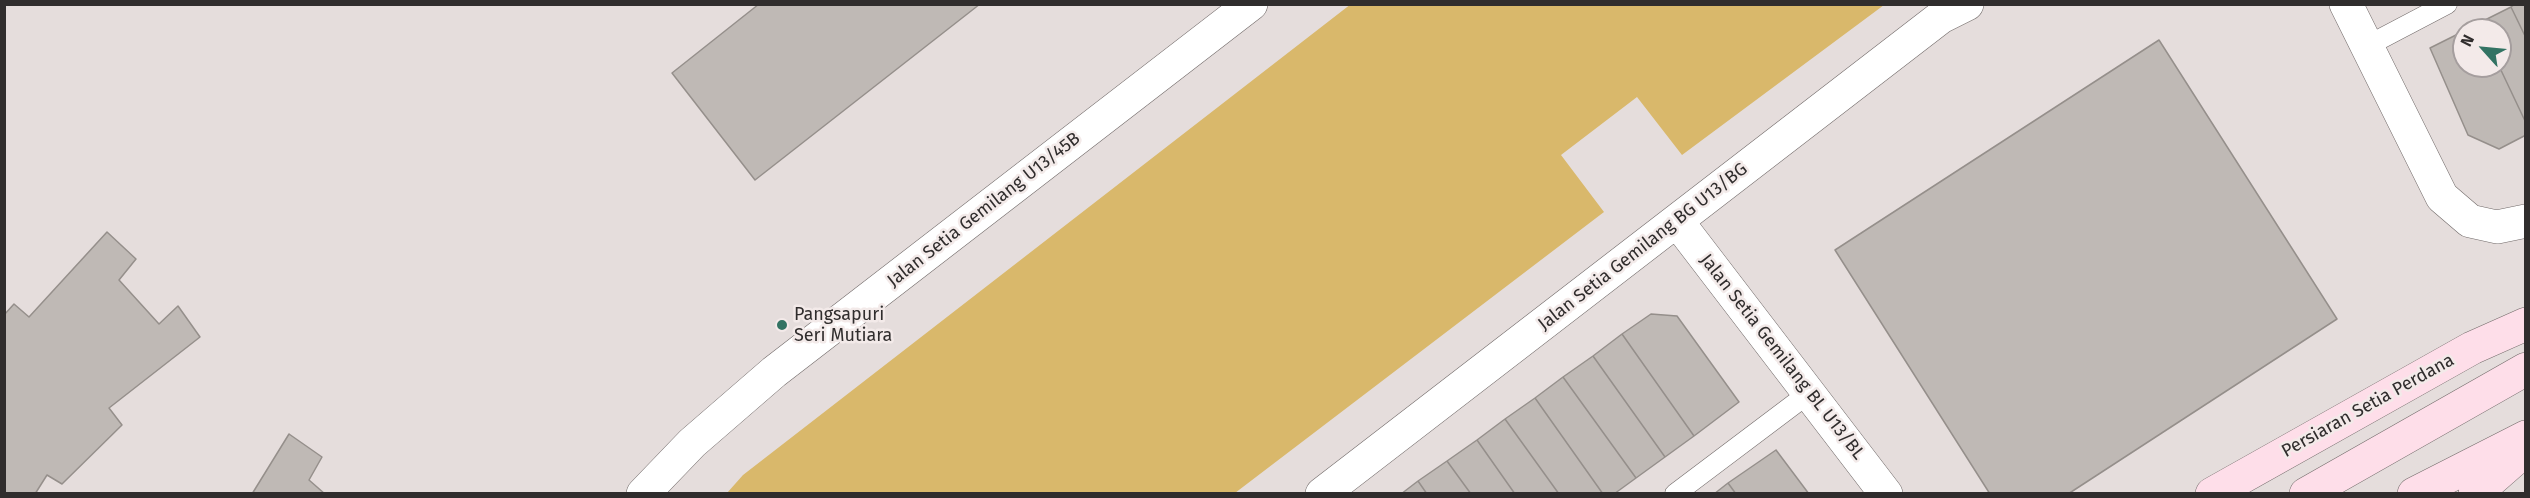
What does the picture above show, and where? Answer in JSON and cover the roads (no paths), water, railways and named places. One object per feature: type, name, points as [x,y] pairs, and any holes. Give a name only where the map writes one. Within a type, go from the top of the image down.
[{"type":"main road","name":"Persiaran Setia Perdana","points":[[2212,494],[2472,348],[2526,324]]},
{"type":"main road","points":[[2306,494],[2526,369]]},
{"type":"main road","points":[[2415,494],[2526,437]]},
{"type":"main road","points":[[2475,494],[2526,450]]},
{"type":"street","name":"Jalan Setia Gemilang U13/45B","points":[[643,494],[692,443],[774,372],[1251,4]]},
{"type":"street","name":"Jalan Setia Gemilang BG U13/BG","points":[[1336,489],[1941,17],[1967,4]]},
{"type":"street","points":[[2346,4],[2442,197],[2470,220],[2511,224]]},
{"type":"street","name":"Jalan Setia Gemilang BL U13/BL","points":[[1677,221],[1886,494]]},
{"type":"lane","points":[[2367,46],[2446,4]]},
{"type":"lane","points":[[1675,494],[1809,393]]},
{"type":"place","name":"Pangsapuri Seri Mutiara","points":[[782,325]]}]
